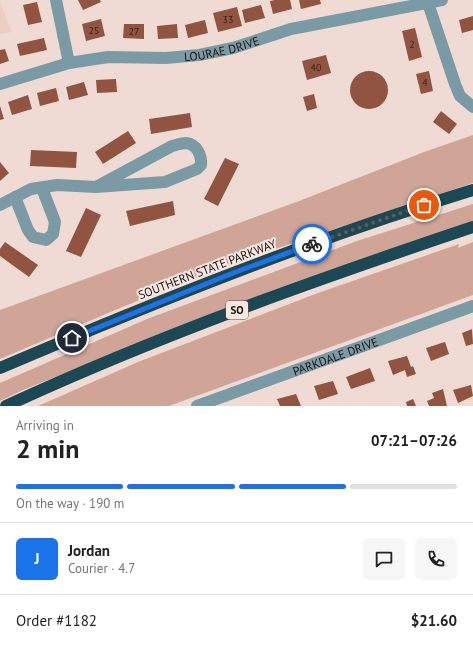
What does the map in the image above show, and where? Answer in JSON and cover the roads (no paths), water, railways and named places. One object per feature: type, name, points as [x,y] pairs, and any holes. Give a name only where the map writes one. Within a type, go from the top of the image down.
[{"type":"highway","name":"SOUTHERN STATE PARKWAY","points":[[0,368],[87,331],[233,273],[368,224],[473,190]]},
{"type":"highway","name":"SO","points":[[6,406],[157,341],[245,307],[372,261],[473,227]]},
{"type":"street","points":[[56,0],[69,63]]},
{"type":"street","name":"LOURAE DRIVE","points":[[0,84],[69,63],[108,57],[166,58],[199,55],[233,48],[290,29],[442,0]]},
{"type":"street","points":[[428,3],[460,96],[473,107]]},
{"type":"street","points":[[0,205],[31,190],[57,185],[96,187],[165,182],[197,169],[201,165],[202,159],[197,149],[186,143],[172,146],[96,187]]},
{"type":"street","points":[[15,197],[30,234],[33,237],[46,240],[53,234],[55,222],[42,188]]},
{"type":"street","name":"PARKDALE DRIVE","points":[[197,406],[473,306]]}]
